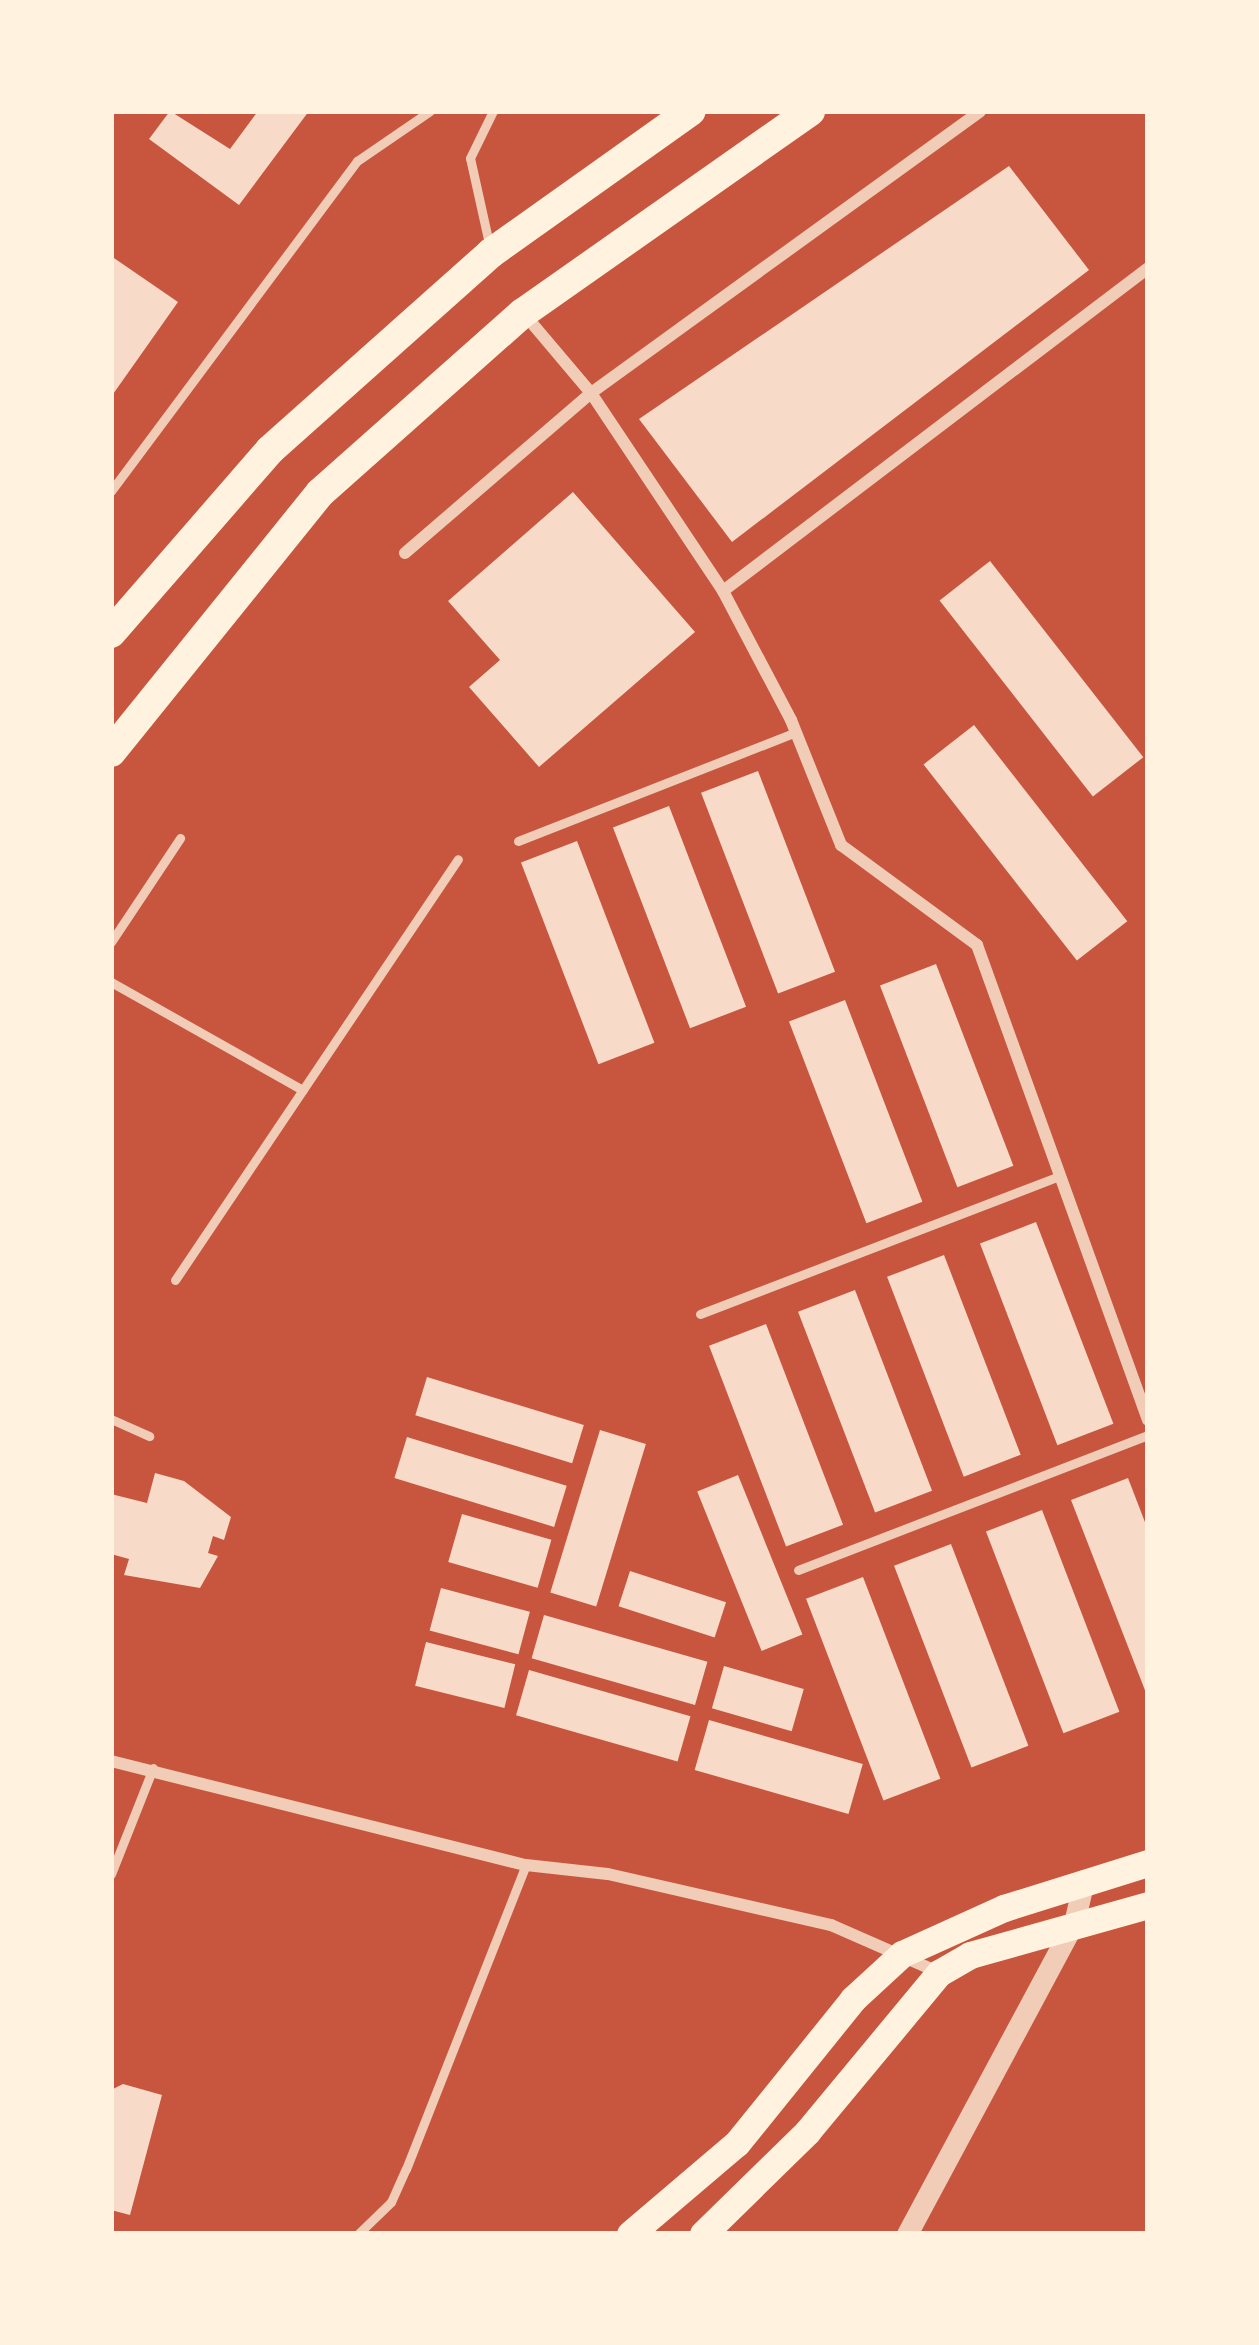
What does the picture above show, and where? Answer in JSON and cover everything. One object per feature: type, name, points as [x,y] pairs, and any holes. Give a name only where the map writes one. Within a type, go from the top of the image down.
[{"type":"highway","points":[[111,633],[270,450],[491,253],[691,111]]},
{"type":"highway","points":[[111,752],[320,494],[523,313],[810,111]]},
{"type":"main road","points":[[630,2234],[737,2143],[853,1999],[902,1954],[1084,1880],[1148,1863]]},
{"type":"main road","points":[[703,2234],[807,2132],[939,1972],[1074,1923],[1148,1904]]},
{"type":"street","points":[[405,553],[591,393],[980,111]]},
{"type":"street","points":[[723,591],[1148,268]]},
{"type":"street","points":[[523,313],[591,393],[723,591],[796,732],[841,845],[977,945],[1148,1420]]},
{"type":"street","points":[[111,1760],[526,1865],[608,1874],[781,1913],[902,1954],[939,1972]]},
{"type":"street","points":[[907,2234],[1074,1923],[1084,1880]]},
{"type":"lane","points":[[111,490],[357,161],[430,111]]},
{"type":"lane","points":[[491,253],[470,158],[494,111]]},
{"type":"lane","points":[[518,841],[796,732]]},
{"type":"lane","points":[[111,942],[180,838]]},
{"type":"lane","points":[[175,1280],[458,859]]},
{"type":"lane","points":[[111,982],[302,1090]]},
{"type":"lane","points":[[700,1314],[1060,1176]]},
{"type":"lane","points":[[111,1419],[148,1436]]},
{"type":"lane","points":[[798,1570],[1148,1435]]},
{"type":"lane","points":[[111,1874],[153,1768]]},
{"type":"lane","points":[[358,2234],[391,2202],[526,1865]]},
{"type":"building","points":[[170,111],[230,149],[258,111],[309,111],[239,205],[149,139]]},
{"type":"building","points":[[1009,166],[1089,270],[732,542],[639,419]]},
{"type":"building","points":[[111,256],[178,302],[111,397]]},
{"type":"building","points":[[573,492],[695,632],[539,767],[469,687],[500,660],[448,601]]},
{"type":"building","points":[[990,561],[1143,757],[1093,797],[940,600]]},
{"type":"building","points":[[974,725],[1127,921],[1077,961],[924,764]]},
{"type":"building","points":[[758,771],[835,972],[778,994],[701,793]]},
{"type":"building","points":[[669,806],[746,1007],[690,1028],[613,828]]},
{"type":"building","points":[[577,841],[654,1043],[598,1064],[521,863]]},
{"type":"building","points":[[936,964],[1013,1166],[957,1187],[880,986]]},
{"type":"building","points":[[845,1000],[922,1202],[866,1223],[789,1022]]},
{"type":"building","points":[[1036,1222],[1113,1424],[1057,1445],[980,1244]]},
{"type":"building","points":[[944,1255],[1021,1455],[964,1477],[887,1277]]},
{"type":"building","points":[[855,1290],[932,1491],[875,1513],[798,1312]]},
{"type":"building","points":[[766,1324],[843,1525],[786,1547],[709,1346]]},
{"type":"building","points":[[427,1377],[584,1425],[572,1463],[415,1415]]},
{"type":"building","points":[[600,1430],[646,1444],[596,1607],[550,1593]]},
{"type":"building","points":[[407,1437],[567,1486],[554,1527],[394,1478]]},
{"type":"building","points":[[155,1473],[184,1481],[231,1517],[224,1540],[213,1536],[208,1553],[218,1556],[200,1588],[124,1575],[129,1559],[111,1554],[111,1494],[147,1503]]},
{"type":"building","points":[[738,1475],[802,1634],[762,1651],[697,1491]]},
{"type":"building","points":[[1128,1478],[1148,1530],[1148,1698],[1071,1500]]},
{"type":"building","points":[[1042,1510],[1119,1712],[1063,1733],[986,1532]]},
{"type":"building","points":[[462,1514],[551,1540],[538,1588],[448,1562]]},
{"type":"building","points":[[951,1544],[1028,1746],[971,1768],[894,1566]]},
{"type":"building","points":[[630,1571],[726,1602],[715,1637],[619,1606]]},
{"type":"building","points":[[863,1577],[940,1779],[883,1801],[806,1599]]},
{"type":"building","points":[[441,1588],[530,1612],[518,1654],[430,1631]]},
{"type":"building","points":[[544,1615],[707,1662],[695,1705],[532,1658]]},
{"type":"building","points":[[426,1642],[515,1664],[504,1708],[415,1686]]},
{"type":"building","points":[[724,1666],[804,1689],[792,1731],[712,1708]]},
{"type":"building","points":[[529,1670],[690,1716],[678,1761],[516,1715]]},
{"type":"building","points":[[709,1720],[863,1764],[848,1814],[695,1770]]},
{"type":"building","points":[[123,2084],[162,2095],[130,2215],[111,2210],[111,2090]]}]
